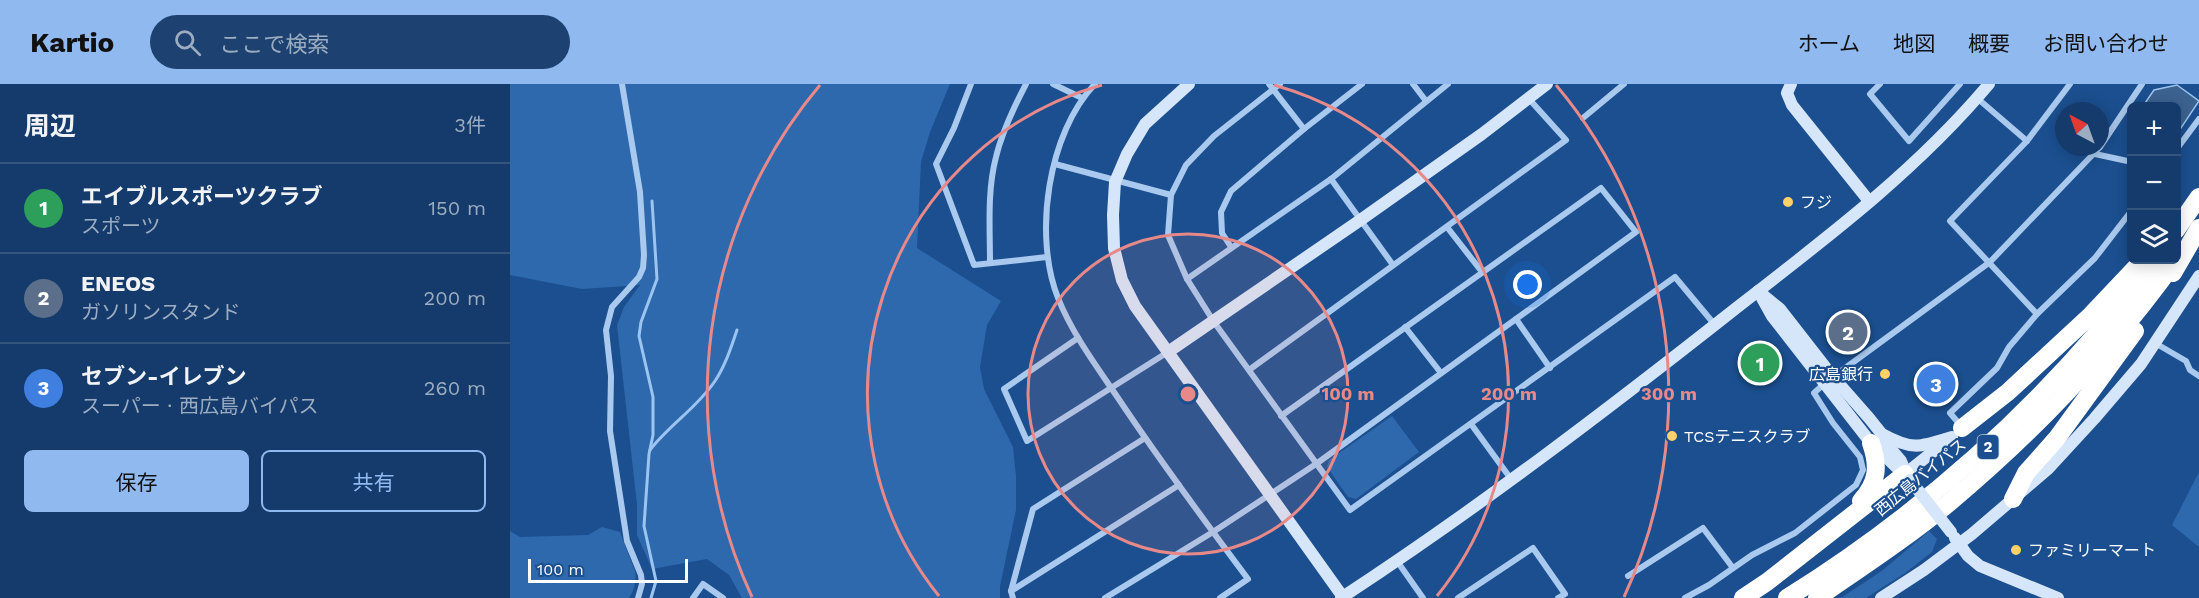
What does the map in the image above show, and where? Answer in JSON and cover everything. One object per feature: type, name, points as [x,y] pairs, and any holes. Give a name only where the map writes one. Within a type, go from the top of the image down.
[{"type":"highway","points":[[2178,210],[2199,181]]},
{"type":"highway","points":[[2181,223],[2199,197]]},
{"type":"highway","points":[[2013,499],[2026,473],[2057,438],[2160,297],[2199,227]]},
{"type":"highway","name":"2","points":[[2181,252],[2199,227]]},
{"type":"highway","points":[[1957,432],[2008,392],[2091,315],[2139,264]]},
{"type":"highway","name":"西広島バイパス","points":[[1787,598],[1867,544],[1994,442],[2090,344],[2153,264]]},
{"type":"highway","name":"2","points":[[1817,598],[1901,540],[1951,501],[2034,425],[2063,397],[2116,337],[2172,264]]},
{"type":"highway","points":[[1838,526],[1869,492],[1875,482],[1876,438]]},
{"type":"highway","points":[[1743,598],[1907,477]]},
{"type":"street","points":[[622,84],[640,192],[644,268],[639,277],[612,307],[606,330],[611,376],[610,431],[627,541],[641,575],[642,584],[638,598]]},
{"type":"street","points":[[971,84],[954,128],[936,164],[974,265],[1047,257]]},
{"type":"street","points":[[990,263],[989,210],[996,157],[1012,111],[1026,84]]},
{"type":"street","points":[[1053,84],[1082,98]]},
{"type":"street","points":[[1095,84],[1082,98],[1065,129],[1055,164],[1048,195],[1047,257],[1058,297],[1078,338],[1145,438],[1248,579],[1220,598]]},
{"type":"street","points":[[1189,84],[1145,124],[1127,154],[1115,182],[1114,248],[1122,280],[1135,306],[1342,597],[1512,480],[1715,326],[1869,201],[1948,131],[1989,84]]},
{"type":"street","points":[[1280,84],[1271,87],[1214,136],[1186,165],[1171,195],[1168,235],[1187,279],[1214,322],[1350,510],[1675,277],[1715,326]]},
{"type":"street","points":[[1231,247],[1222,233],[1221,212],[1231,191],[1304,129],[1362,84]]},
{"type":"street","points":[[1413,84],[1426,101]]},
{"type":"street","points":[[1187,279],[1330,179],[1448,84]]},
{"type":"street","points":[[1078,338],[1004,390],[1027,441],[1214,322],[1359,221],[1547,84]]},
{"type":"street","points":[[1583,118],[1624,84]]},
{"type":"street","points":[[1791,84],[1787,93],[1792,105],[1869,201]]},
{"type":"street","points":[[1880,84],[1870,94],[1909,141],[1960,84]]},
{"type":"street","points":[[2037,314],[1950,220],[2027,141],[2070,84]]},
{"type":"street","points":[[2109,134],[2142,84]]},
{"type":"street","points":[[1271,87],[1304,129]]},
{"type":"street","points":[[1977,98],[2027,141]]},
{"type":"street","points":[[1249,370],[1566,140],[1529,99]]},
{"type":"street","points":[[2181,143],[2199,119]]},
{"type":"street","points":[[1684,598],[1752,555],[1795,534],[1856,484],[1863,470],[1860,457],[1833,423],[1814,393],[1990,262],[2093,156]]},
{"type":"street","points":[[2104,156],[2127,161]]},
{"type":"street","points":[[1055,164],[1115,182],[1171,195]]},
{"type":"street","points":[[1330,179],[1393,266]]},
{"type":"street","points":[[1105,598],[1117,595],[1270,496],[1636,232],[1601,188],[1281,416]]},
{"type":"street","points":[[1957,432],[1950,413],[1997,368],[2009,347],[2037,314],[2095,258],[2127,216]]},
{"type":"street","points":[[1448,227],[1482,272]]},
{"type":"street","points":[[1881,598],[1924,570],[2038,479],[2115,395],[2197,283]]},
{"type":"street","points":[[1758,291],[1780,309],[1830,380],[1876,438],[1878,448],[1894,467],[1907,477],[1972,560],[1983,568],[2058,598]]},
{"type":"street","points":[[1515,319],[1550,368]]},
{"type":"street","points":[[1405,327],[1441,373]]},
{"type":"street","points":[[2155,343],[2186,361],[2190,370],[2199,376]]},
{"type":"street","points":[[1471,424],[1512,480]]},
{"type":"street","points":[[1876,438],[1916,447],[1957,432]]},
{"type":"street","points":[[1907,477],[1957,432]]},
{"type":"street","points":[[1012,594],[1033,509],[1145,438]]},
{"type":"street","points":[[1012,594],[1179,485]]},
{"type":"street","points":[[1628,576],[1704,528],[1733,568]]},
{"type":"street","points":[[1458,598],[1533,548],[1564,594],[1558,598]]},
{"type":"street","points":[[1397,561],[1423,598]]},
{"type":"street","points":[[693,598],[703,584],[723,598]]},
{"type":"shaded area","points":[[510,84],[950,84],[930,132],[921,162],[917,248],[1001,301],[987,325],[980,367],[984,389],[1013,447],[1016,476],[1016,510],[1000,586],[1000,598],[742,598],[729,575],[707,559],[652,569],[637,535],[637,505],[617,325],[624,307],[640,285],[582,289],[510,275]]},
{"type":"shaded area","points":[[2177,85],[2199,101],[2181,128],[2181,102],[2146,102],[2154,90]]},
{"type":"shaded area","points":[[1392,416],[1419,452],[1356,499],[1348,497],[1327,467],[1329,460]]},
{"type":"shaded area","points":[[2199,472],[2199,547],[2172,525]]},
{"type":"shaded area","points":[[602,527],[620,532],[635,571],[635,585],[629,598],[510,598],[510,531],[520,537],[588,535]]},
{"type":"shaded area","points":[[1929,531],[1937,539],[1932,552],[1905,573],[1866,598],[1841,598],[1883,570]]},
{"type":"waterway","points":[[651,598],[656,581],[644,526],[649,454],[653,435],[653,397],[639,336],[641,322],[657,279],[652,201]]},
{"type":"waterway","points":[[650,450],[708,391],[725,363],[737,330]]},
{"type":"place","name":"フジ","points":[[1788,202]]},
{"type":"place","name":"ENEOS","points":[[1848,332]]},
{"type":"place","name":"エイブルスポーツクラブ","points":[[1760,363]]},
{"type":"place","name":"広島銀行","points":[[1885,374]]},
{"type":"place","name":"セブン-イレブン","points":[[1936,384]]},
{"type":"place","name":"TCSテニスクラブ","points":[[1672,436]]},
{"type":"place","name":"ファミリーマート","points":[[2016,550]]}]
